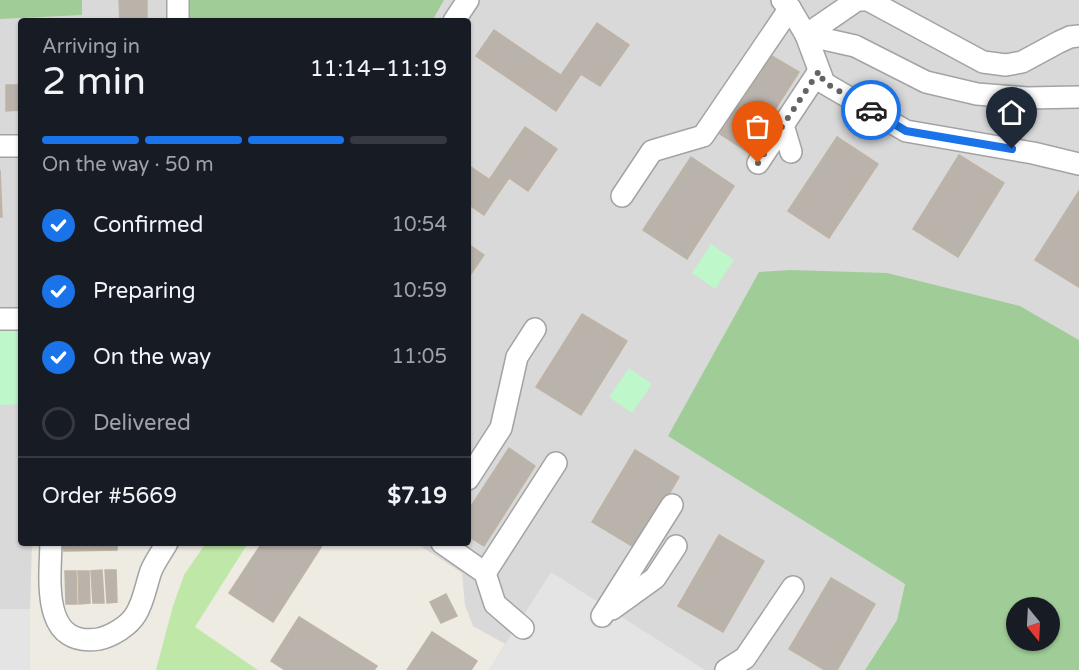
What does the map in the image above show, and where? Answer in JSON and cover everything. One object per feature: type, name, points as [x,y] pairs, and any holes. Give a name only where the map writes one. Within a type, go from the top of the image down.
[{"type":"street","points":[[178,0],[178,18]]},
{"type":"street","points":[[456,18],[468,0]]},
{"type":"street","points":[[806,35],[857,0],[868,0],[983,62],[1006,65],[1022,62],[1059,42],[1079,36]]},
{"type":"street","points":[[622,196],[652,151],[703,136],[786,3],[806,35],[824,82],[906,131],[1033,153],[1079,164]]},
{"type":"street","points":[[806,35],[855,46],[926,82],[977,94],[1026,98],[1079,97]]},
{"type":"street","points":[[758,163],[819,71]]},
{"type":"street","points":[[783,125],[791,152]]},
{"type":"street","points":[[0,146],[18,146]]},
{"type":"street","points":[[0,319],[18,319]]},
{"type":"street","points":[[471,473],[501,428],[517,357],[535,329]]},
{"type":"street","points":[[485,573],[556,464]]},
{"type":"street","points":[[672,505],[602,616],[655,578],[676,546]]},
{"type":"street","points":[[51,546],[52,608],[58,623],[67,634],[83,640],[101,639],[122,629],[136,615],[152,568],[165,546]]},
{"type":"street","points":[[446,546],[485,573],[495,604],[523,628]]},
{"type":"street","points":[[726,670],[745,658],[793,587]]},
{"type":"shaded area","points":[[0,0],[1079,0],[1079,340],[1020,306],[669,436],[905,584],[897,620],[865,670],[489,670],[505,644],[473,626],[465,605],[462,573],[421,546],[471,546],[471,18],[18,18],[18,546],[32,546],[30,609],[0,609]]},
{"type":"shaded area","points":[[551,572],[705,670],[489,670]]},
{"type":"shaded area","points":[[0,609],[30,609],[30,670],[0,670]]},
{"type":"green space","points":[[0,0],[82,0],[82,15],[0,19]]},
{"type":"green space","points":[[186,0],[444,0],[434,18],[186,18]]},
{"type":"green space","points":[[711,244],[734,260],[715,289],[692,273]]},
{"type":"green space","points":[[791,270],[887,273],[1020,306],[1079,340],[1079,670],[865,670],[897,620],[905,584],[668,436],[759,272]]},
{"type":"green space","points":[[0,327],[18,327],[18,404],[0,405]]},
{"type":"green space","points":[[629,368],[652,384],[632,413],[609,397]]},
{"type":"green space","points":[[204,546],[246,546],[195,627],[258,670],[156,670],[184,575]]},
{"type":"building","points":[[119,0],[147,0],[147,18],[120,18]]},
{"type":"building","points":[[597,23],[629,45],[600,86],[581,74],[574,84],[561,75]]},
{"type":"building","points":[[494,30],[535,58],[517,84],[476,56]]},
{"type":"building","points":[[770,55],[799,72],[748,152],[720,134]]},
{"type":"building","points":[[535,58],[574,84],[556,111],[517,84]]},
{"type":"building","points":[[6,85],[18,85],[18,110],[6,111]]},
{"type":"building","points":[[525,127],[557,149],[528,191],[509,178],[502,188],[489,180]]},
{"type":"building","points":[[837,137],[878,164],[829,238],[788,211]]},
{"type":"building","points":[[959,155],[1004,183],[958,257],[913,229]]},
{"type":"building","points":[[691,157],[734,186],[687,259],[643,230]]},
{"type":"building","points":[[471,167],[502,188],[484,215],[471,206]]},
{"type":"building","points":[[0,170],[2,217],[0,217]]},
{"type":"building","points":[[1079,191],[1079,287],[1035,260]]},
{"type":"building","points":[[471,246],[484,255],[471,274]]},
{"type":"building","points":[[582,314],[627,341],[581,415],[536,387]]},
{"type":"building","points":[[509,448],[535,466],[484,546],[471,538],[471,506]]},
{"type":"building","points":[[635,450],[679,477],[637,549],[592,522]]},
{"type":"building","points":[[719,535],[764,561],[723,632],[678,606]]},
{"type":"building","points":[[63,546],[117,546],[117,550],[64,551]]},
{"type":"building","points":[[260,546],[322,546],[273,622],[229,593]]},
{"type":"building","points":[[102,570],[104,603],[93,603],[91,571]]},
{"type":"building","points":[[105,570],[116,570],[117,602],[107,603]]},
{"type":"building","points":[[65,571],[76,571],[77,604],[66,604]]},
{"type":"building","points":[[78,571],[89,571],[90,603],[79,604]]},
{"type":"building","points":[[831,578],[875,604],[837,670],[825,670],[789,649]]},
{"type":"building","points":[[446,594],[457,616],[441,623],[430,602]]},
{"type":"building","points":[[299,617],[377,666],[374,670],[285,670],[271,661]]},
{"type":"building","points":[[432,632],[477,661],[471,670],[407,670]]},
{"type":"way so far","points":[[758,163],[819,71],[824,82],[871,110]]},
{"type":"route","points":[[871,110],[906,131],[1012,149]]}]
